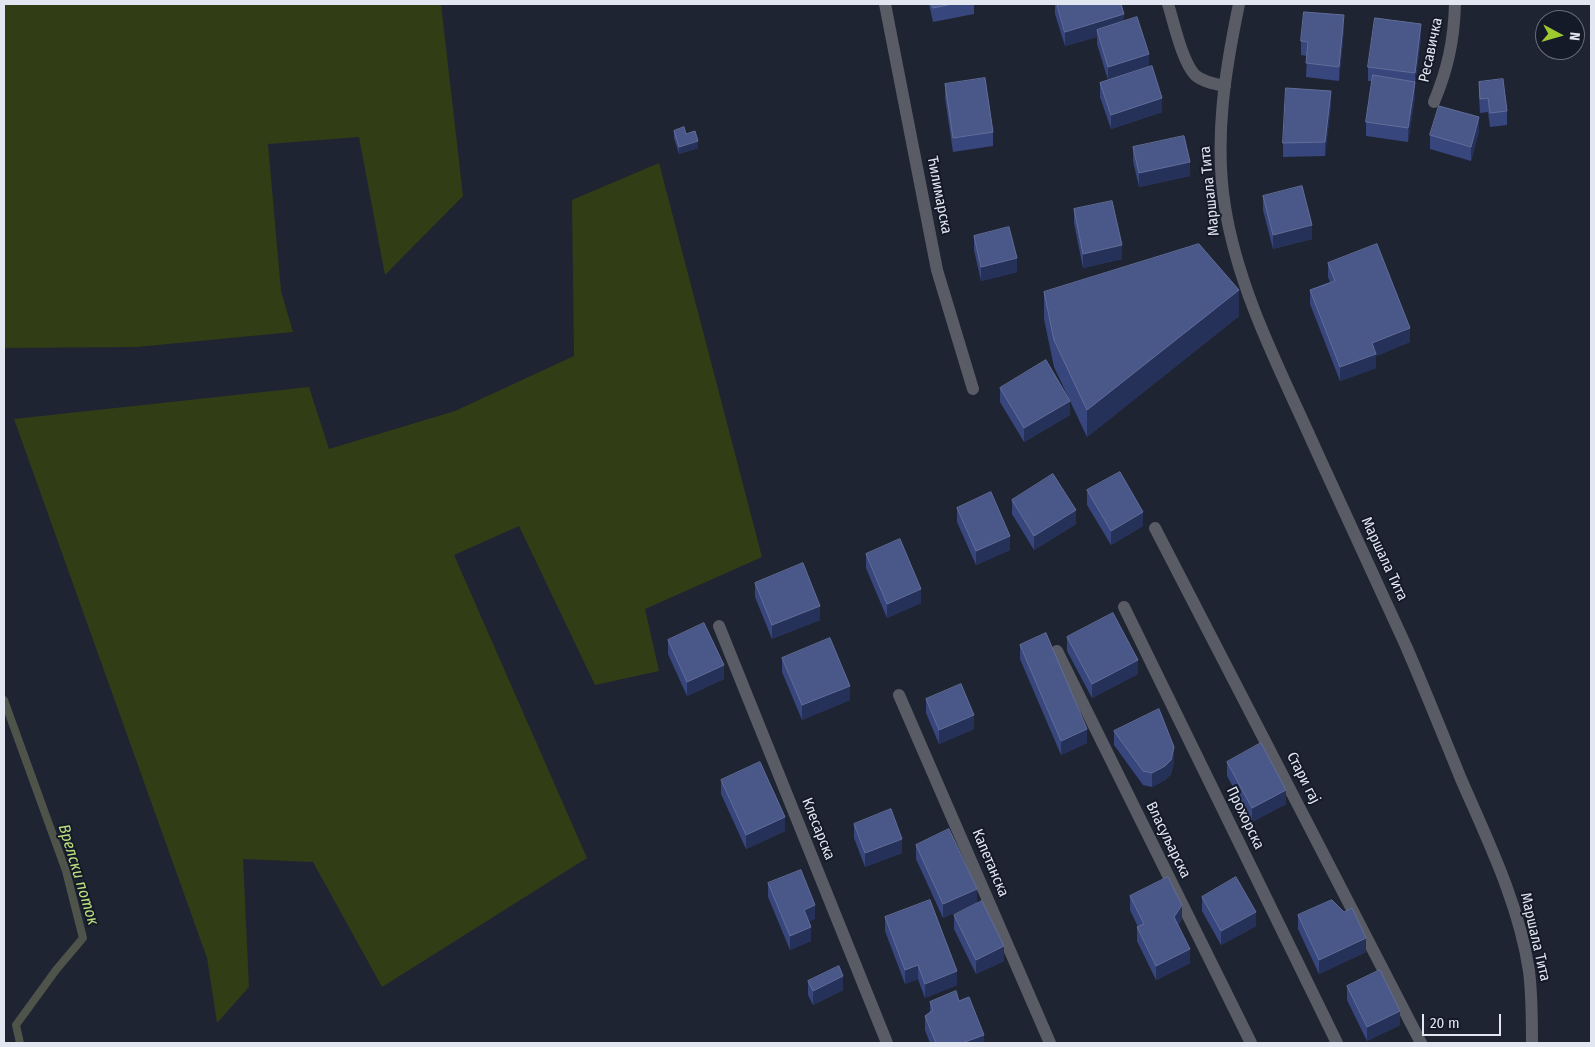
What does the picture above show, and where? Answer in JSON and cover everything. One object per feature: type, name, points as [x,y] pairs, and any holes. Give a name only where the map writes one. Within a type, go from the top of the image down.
[{"type":"street","name":"Ћилимарска","points":[[885,4],[937,270],[973,389]]},
{"type":"street","points":[[1168,4],[1184,56],[1195,75],[1209,82],[1225,86]]},
{"type":"street","name":"Маршала Тита","points":[[1239,4],[1230,46],[1220,147],[1225,205],[1234,252],[1260,324],[1407,648],[1504,879],[1520,930],[1529,970],[1532,1043]]},
{"type":"street","name":"Ресавичка","points":[[1434,102],[1445,75],[1455,29],[1455,4]]},
{"type":"street","name":"Стари гај","points":[[1155,528],[1421,1043]]},
{"type":"street","name":"Прохорска","points":[[1124,607],[1337,1043]]},
{"type":"street","name":"Клесарска","points":[[719,626],[886,1043]]},
{"type":"street","name":"Власуљарска","points":[[1057,651],[1251,1043]]},
{"type":"street","name":"Капетанска","points":[[899,695],[1050,1043]]},
{"type":"green space","points":[[4,4],[441,4],[463,196],[385,275],[359,137],[268,144],[281,291],[293,332],[137,347],[4,348]]},
{"type":"green space","points":[[659,163],[762,557],[645,609],[659,671],[595,685],[519,526],[454,555],[587,858],[382,987],[313,862],[243,859],[249,987],[217,1023],[207,958],[14,419],[309,387],[329,449],[455,411],[574,356],[572,200]]},
{"type":"building","points":[[932,4],[952,4],[933,8]]},
{"type":"building","points":[[1057,4],[1121,4],[1124,14],[1065,32]]},
{"type":"building","points":[[1304,12],[1344,15],[1339,67],[1306,63],[1308,42],[1301,41]]},
{"type":"building","points":[[1137,17],[1149,54],[1108,67],[1097,30]]},
{"type":"building","points":[[1375,18],[1421,24],[1415,73],[1368,67]]},
{"type":"building","points":[[1152,66],[1162,98],[1111,115],[1100,83]]},
{"type":"building","points":[[1373,75],[1415,82],[1408,128],[1366,122]]},
{"type":"building","points":[[985,78],[993,132],[953,138],[945,84]]},
{"type":"building","points":[[1503,79],[1507,111],[1490,113],[1488,98],[1480,99],[1479,82]]},
{"type":"building","points":[[1286,88],[1331,91],[1325,142],[1283,143]]},
{"type":"building","points":[[1439,106],[1479,117],[1471,147],[1430,135]]},
{"type":"building","points":[[684,127],[686,134],[695,131],[698,141],[679,147],[674,131]]},
{"type":"building","points":[[1184,136],[1190,162],[1139,173],[1133,147]]},
{"type":"building","points":[[1302,186],[1312,225],[1273,235],[1263,196]]},
{"type":"building","points":[[1112,201],[1122,245],[1083,254],[1074,209]]},
{"type":"building","points":[[1009,227],[1017,258],[981,267],[974,236]]},
{"type":"building","points":[[1199,244],[1239,290],[1087,410],[1054,340],[1044,292]]},
{"type":"building","points":[[1377,244],[1410,328],[1372,343],[1376,354],[1340,367],[1310,290],[1335,281],[1328,263]]},
{"type":"building","points":[[1046,360],[1070,401],[1024,428],[1000,388]]},
{"type":"building","points":[[1120,472],[1143,512],[1111,531],[1087,490]]},
{"type":"building","points":[[1053,474],[1076,510],[1034,536],[1012,500]]},
{"type":"building","points":[[991,492],[1010,536],[976,551],[957,508]]},
{"type":"building","points":[[900,539],[921,589],[887,604],[866,554]]},
{"type":"building","points":[[803,563],[820,606],[772,625],[755,583]]},
{"type":"building","points":[[1113,613],[1138,660],[1092,684],[1067,637]]},
{"type":"building","points":[[704,623],[724,665],[687,682],[668,640]]},
{"type":"building","points":[[1046,633],[1087,729],[1061,741],[1020,645]]},
{"type":"building","points":[[830,638],[850,686],[802,705],[782,658]]},
{"type":"building","points":[[961,684],[974,715],[939,730],[926,699]]},
{"type":"building","points":[[1159,709],[1174,747],[1171,760],[1165,766],[1152,773],[1143,771],[1114,731]]},
{"type":"building","points":[[1261,743],[1286,790],[1252,808],[1227,762]]},
{"type":"building","points":[[760,762],[785,817],[746,835],[721,780]]},
{"type":"building","points":[[891,809],[902,839],[865,853],[854,824]]},
{"type":"building","points":[[949,829],[977,889],[943,904],[916,845]]},
{"type":"building","points":[[801,870],[815,905],[804,910],[811,927],[790,936],[768,883]]},
{"type":"building","points":[[1168,877],[1182,905],[1174,917],[1190,949],[1156,966],[1137,927],[1144,924],[1130,896]]},
{"type":"building","points":[[1236,877],[1256,912],[1221,931],[1202,897]]},
{"type":"building","points":[[930,900],[957,971],[925,984],[918,965],[905,970],[885,917]]},
{"type":"building","points":[[1332,900],[1344,912],[1352,908],[1366,938],[1319,960],[1298,915]]},
{"type":"building","points":[[982,901],[1004,946],[976,960],[954,915]]},
{"type":"building","points":[[839,966],[843,976],[813,991],[808,981]]},
{"type":"building","points":[[1380,970],[1400,1011],[1367,1027],[1347,986]]},
{"type":"building","points":[[956,991],[959,1001],[969,997],[984,1035],[962,1043],[936,1043],[925,1016],[933,1010],[930,1002]]},
{"type":"waterway","name":"Врелски поток","points":[[4,700],[66,871],[83,938],[56,970],[16,1025],[20,1043]]}]
